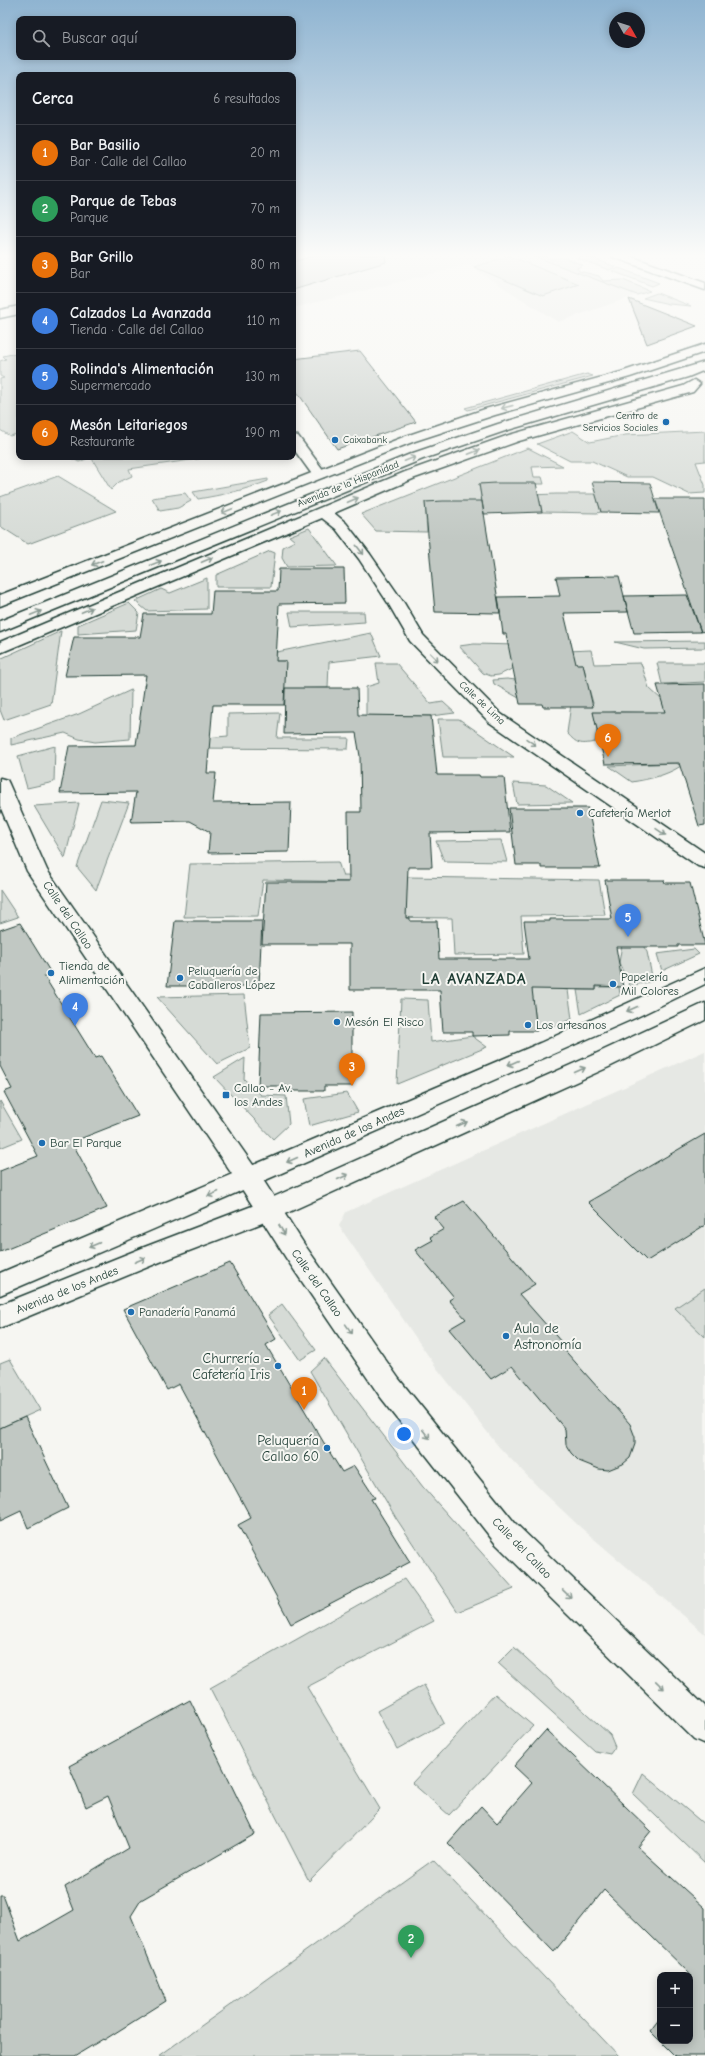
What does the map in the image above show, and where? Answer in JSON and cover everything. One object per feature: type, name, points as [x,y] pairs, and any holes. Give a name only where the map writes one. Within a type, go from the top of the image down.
[{"type":"main road","name":"Avenida de la Hispanidad","points":[[0,601],[424,433],[490,412],[665,364],[698,351]]},
{"type":"main road","name":"Avenida de la Hispanidad","points":[[0,648],[410,475],[482,449],[688,389],[705,366]]},
{"type":"main road","name":"Avenida de la Hispanidad","points":[[0,627],[418,456],[503,427],[693,384]]},
{"type":"main road","points":[[296,443],[319,474]]},
{"type":"main road","name":"Calle de Lima","points":[[324,512],[341,526],[365,557],[396,603],[416,638],[495,718],[705,862]]},
{"type":"main road","name":"Calle del Callao","points":[[0,784],[37,870],[249,1179],[295,1251],[389,1387],[505,1533],[705,1728]]},
{"type":"main road","name":"Avenida de los Andes","points":[[0,1284],[249,1179],[501,1069],[673,991],[705,974]]},
{"type":"main road","name":"Avenida de los Andes","points":[[0,1317],[151,1255],[269,1210],[601,1061],[705,1011]]},
{"type":"shaded area","points":[[12,354],[16,355],[16,434],[10,436],[0,430],[0,379],[4,378],[0,376],[0,361],[6,359],[3,356]]},
{"type":"shaded area","points":[[587,374],[593,376],[468,410],[465,408]]},
{"type":"shaded area","points":[[573,431],[590,442],[625,435],[705,431],[705,461],[696,462],[705,485],[705,493],[689,494],[653,477],[627,477],[592,461],[570,461],[537,444]]},
{"type":"shaded area","points":[[528,448],[563,466],[532,467],[534,477],[542,477],[544,484],[479,484],[482,502],[425,502],[427,532],[376,531],[361,514]]},
{"type":"shaded area","points":[[93,460],[190,460],[129,469],[132,476],[119,482],[111,490]]},
{"type":"shaded area","points":[[58,476],[116,511],[28,544],[0,526],[0,497]]},
{"type":"shaded area","points":[[268,479],[268,481],[242,490],[198,499],[193,492]]},
{"type":"shaded area","points":[[185,493],[191,501],[178,508],[160,511],[152,498]]},
{"type":"shaded area","points":[[604,494],[606,501],[598,501],[601,512],[597,513],[542,512],[540,501],[530,495]]},
{"type":"shaded area","points":[[309,528],[337,566],[287,567],[282,558],[283,547],[295,541],[289,536]]},
{"type":"shaded area","points":[[270,551],[275,553],[271,587],[216,587],[216,575]]},
{"type":"shaded area","points":[[207,578],[207,609],[147,611],[135,601],[161,589],[170,593]]},
{"type":"shaded area","points":[[129,603],[139,613],[136,630],[78,634],[78,625]]},
{"type":"shaded area","points":[[289,612],[364,612],[365,622],[292,627]]},
{"type":"shaded area","points":[[61,631],[51,704],[4,720],[0,710],[0,659]]},
{"type":"shaded area","points":[[371,633],[381,656],[329,662],[328,688],[270,689],[285,661],[216,662],[215,689],[144,690],[144,685],[226,656],[267,654]]},
{"type":"shaded area","points":[[705,641],[705,648],[644,649],[615,642]]},
{"type":"shaded area","points":[[474,644],[518,645],[543,652],[591,650],[594,664],[641,663],[649,688],[662,700],[666,713],[615,712],[594,714],[597,729],[595,742],[579,743],[567,733],[571,704],[593,703],[589,689],[581,689],[587,680],[583,664],[514,668],[499,675],[491,676],[483,673],[459,646]]},
{"type":"shaded area","points":[[376,663],[396,663],[431,704],[443,702],[455,713],[431,716],[366,716],[366,687],[379,683]]},
{"type":"shaded area","points":[[657,663],[705,663],[705,682],[662,684]]},
{"type":"shaded area","points":[[493,680],[516,680],[519,698],[494,684]]},
{"type":"shaded area","points":[[131,690],[130,739],[95,742],[79,739],[65,733],[11,745],[11,738],[79,714]]},
{"type":"shaded area","points":[[280,713],[277,738],[349,738],[348,749],[189,748],[194,739],[228,736],[228,714]]},
{"type":"shaded area","points":[[438,719],[459,719],[514,757],[443,757]]},
{"type":"shaded area","points":[[55,746],[54,782],[27,788],[18,756]]},
{"type":"shaded area","points":[[676,763],[681,766],[663,775],[632,782],[609,766]]},
{"type":"shaded area","points":[[513,783],[546,785],[572,803],[517,804]]},
{"type":"shaded area","points":[[101,800],[129,803],[96,890],[77,867]]},
{"type":"shaded area","points":[[79,803],[65,858],[34,806]]},
{"type":"shaded area","points":[[501,840],[507,862],[444,861],[436,841]]},
{"type":"shaded area","points":[[338,862],[343,876],[599,880],[605,915],[521,916],[524,954],[454,955],[452,918],[361,917],[361,882],[263,880],[258,916],[184,917],[190,864]]},
{"type":"shaded area","points":[[0,890],[18,917],[0,923]]},
{"type":"shaded area","points":[[622,944],[642,944],[647,952],[653,981],[630,986],[619,963]]},
{"type":"shaded area","points":[[694,949],[699,954],[662,971],[657,954]]},
{"type":"shaded area","points":[[521,987],[558,987],[559,989],[568,990],[572,1019],[545,1029],[537,1029],[534,1007],[523,1006]]},
{"type":"shaded area","points":[[596,987],[619,987],[620,995],[581,1014],[577,990],[596,990]]},
{"type":"shaded area","points":[[244,995],[250,1048],[217,1064],[157,997]]},
{"type":"shaded area","points":[[401,999],[428,1000],[431,1042],[472,1036],[487,1047],[397,1084]]},
{"type":"shaded area","points":[[705,1051],[705,1634],[579,1526],[499,1447],[436,1367],[339,1226],[346,1212]]},
{"type":"shaded area","points":[[245,1058],[244,1079],[261,1095],[286,1096],[289,1124],[273,1139],[214,1077]]},
{"type":"shaded area","points":[[347,1093],[358,1112],[309,1126],[304,1099]]},
{"type":"shaded area","points":[[0,1101],[22,1139],[0,1148]]},
{"type":"shaded area","points":[[705,1288],[705,1337],[675,1308]]},
{"type":"shaded area","points":[[282,1304],[316,1350],[300,1360],[268,1315]]},
{"type":"shaded area","points":[[324,1358],[423,1487],[514,1589],[458,1612],[396,1518],[310,1371]]},
{"type":"shaded area","points":[[10,1359],[40,1410],[0,1428],[0,1363]]},
{"type":"shaded area","points":[[404,1579],[434,1621],[307,1687],[380,1809],[309,1881],[210,1688]]},
{"type":"shaded area","points":[[514,1647],[610,1735],[615,1747],[610,1754],[595,1751],[498,1663]]},
{"type":"shaded area","points":[[424,1685],[444,1723],[397,1749],[377,1711]]},
{"type":"shaded area","points":[[495,1694],[533,1726],[449,1815],[412,1783]]},
{"type":"shaded area","points":[[643,1773],[705,1825],[705,1863],[633,1794]]},
{"type":"shaded area","points":[[433,1860],[619,2056],[159,2056]]},
{"type":"building","points":[[360,351],[416,422],[337,449],[296,390],[296,359]]},
{"type":"building","points":[[592,482],[650,483],[659,513],[601,512]]},
{"type":"building","points":[[536,483],[542,512],[484,514],[479,484]]},
{"type":"building","points":[[655,499],[705,499],[705,631],[701,632]]},
{"type":"building","points":[[482,501],[500,613],[435,612],[425,502]]},
{"type":"building","points":[[279,569],[344,569],[345,603],[279,604],[276,661],[286,661],[284,705],[213,705],[207,773],[216,773],[213,803],[291,802],[289,852],[208,853],[210,832],[190,821],[131,822],[136,792],[60,793],[69,746],[136,745],[146,675],[65,676],[74,637],[140,637],[144,614],[211,614],[213,591],[278,591]]},
{"type":"building","points":[[619,576],[628,612],[564,613],[576,664],[583,664],[593,707],[543,707],[542,704],[520,704],[506,634],[503,634],[498,597],[560,596],[556,577]]},
{"type":"building","points":[[687,595],[701,632],[634,633],[624,596]]},
{"type":"building","points":[[705,684],[705,825],[699,826],[679,763],[605,764],[593,712],[665,712],[657,685]]},
{"type":"building","points":[[285,688],[357,688],[358,715],[431,716],[437,775],[479,775],[480,777],[504,777],[510,832],[430,833],[432,867],[408,867],[406,918],[410,918],[410,921],[437,921],[439,959],[529,959],[524,921],[550,921],[550,919],[612,919],[605,880],[664,880],[665,883],[690,883],[705,945],[678,945],[678,947],[616,947],[623,987],[596,986],[596,990],[532,989],[537,1031],[510,1031],[510,1035],[472,1036],[472,1032],[443,1032],[440,990],[350,990],[350,944],[262,944],[266,882],[349,882],[348,812],[361,812],[360,756],[356,733],[284,734]]},
{"type":"building","points":[[509,808],[588,808],[600,868],[541,868],[541,865],[516,865]]},
{"type":"building","points":[[175,921],[262,921],[259,986],[167,986]]},
{"type":"building","points":[[20,923],[51,973],[44,976],[95,1058],[101,1056],[138,1116],[72,1142],[107,1208],[0,1252],[0,1171],[38,1156],[4,1092],[12,1089],[0,1066],[0,930]]},
{"type":"building","points":[[352,1012],[352,1086],[324,1086],[324,1091],[287,1091],[287,1086],[258,1086],[261,1013]]},
{"type":"building","points":[[705,1134],[705,1225],[647,1261],[588,1202]]},
{"type":"building","name":"Aula de Astronomía","points":[[464,1201],[535,1284],[519,1294],[563,1344],[560,1345],[630,1424],[635,1437],[635,1444],[630,1458],[623,1464],[608,1470],[599,1469],[579,1461],[566,1445],[565,1429],[512,1366],[491,1379],[449,1329],[466,1319],[449,1300],[454,1297],[415,1250],[433,1240],[430,1237],[444,1229],[434,1217]]},
{"type":"building","points":[[230,1263],[276,1339],[266,1345],[327,1448],[342,1472],[354,1466],[375,1498],[371,1499],[410,1562],[291,1624],[238,1525],[251,1518],[179,1384],[167,1390],[123,1309]]},
{"type":"building","points":[[25,1417],[68,1508],[28,1528],[21,1511],[0,1521],[0,1428]]},
{"type":"building","points":[[190,1700],[255,1834],[141,1900],[131,1916],[166,2001],[104,2040],[103,2039],[75,2056],[0,2056],[0,1895],[3,1895],[20,1941],[74,1910],[65,1887],[129,1848],[108,1796],[86,1807],[69,1766]]},
{"type":"building","points":[[546,1730],[651,1831],[638,1847],[705,1908],[705,2056],[675,2056],[663,2044],[693,2044],[693,1972],[688,1972],[604,1890],[554,1952],[448,1843],[481,1806],[497,1823],[532,1783],[514,1766]]},
{"type":"building","points":[[657,2022],[657,2038],[650,2031]]},
{"type":"place","name":"Centro de Servicios Sociales","points":[[666,422]]},
{"type":"place","name":"Caixabank","points":[[335,440]]},
{"type":"place","name":"Mesón Leitariegos","points":[[608,757]]},
{"type":"place","name":"Cafetería Merlot","points":[[580,813]]},
{"type":"place","name":"Rolinda's Alimentación","points":[[628,937]]},
{"type":"place","name":"Tienda de Alimentación","points":[[51,973]]},
{"type":"place","name":"Peluquería de Caballeros López","points":[[180,978]]},
{"type":"place","name":"Papelería Mil Colores","points":[[613,984]]},
{"type":"place","name":"Mesón El Risco","points":[[337,1022]]},
{"type":"place","name":"Los artesanos","points":[[528,1025]]},
{"type":"place","name":"Calzados La Avanzada","points":[[75,1026]]},
{"type":"place","name":"Bar Grillo","points":[[352,1086]]},
{"type":"place","name":"Callao - Av. los Andes","points":[[226,1095]]},
{"type":"place","name":"Bar El Parque","points":[[42,1143]]},
{"type":"place","name":"Panadería Panamá","points":[[131,1312]]},
{"type":"place","name":"Aula de Astronomía","points":[[506,1336]]},
{"type":"place","name":"Churrería - Cafetería Iris","points":[[278,1366]]},
{"type":"place","name":"Bar Basilio","points":[[304,1410]]},
{"type":"place","name":"Peluquería Callao 60","points":[[327,1448]]},
{"type":"place","name":"Parque de Tebas","points":[[411,1958]]},
{"type":"district","name":"LA AVANZADA","points":[[474,979]]}]
